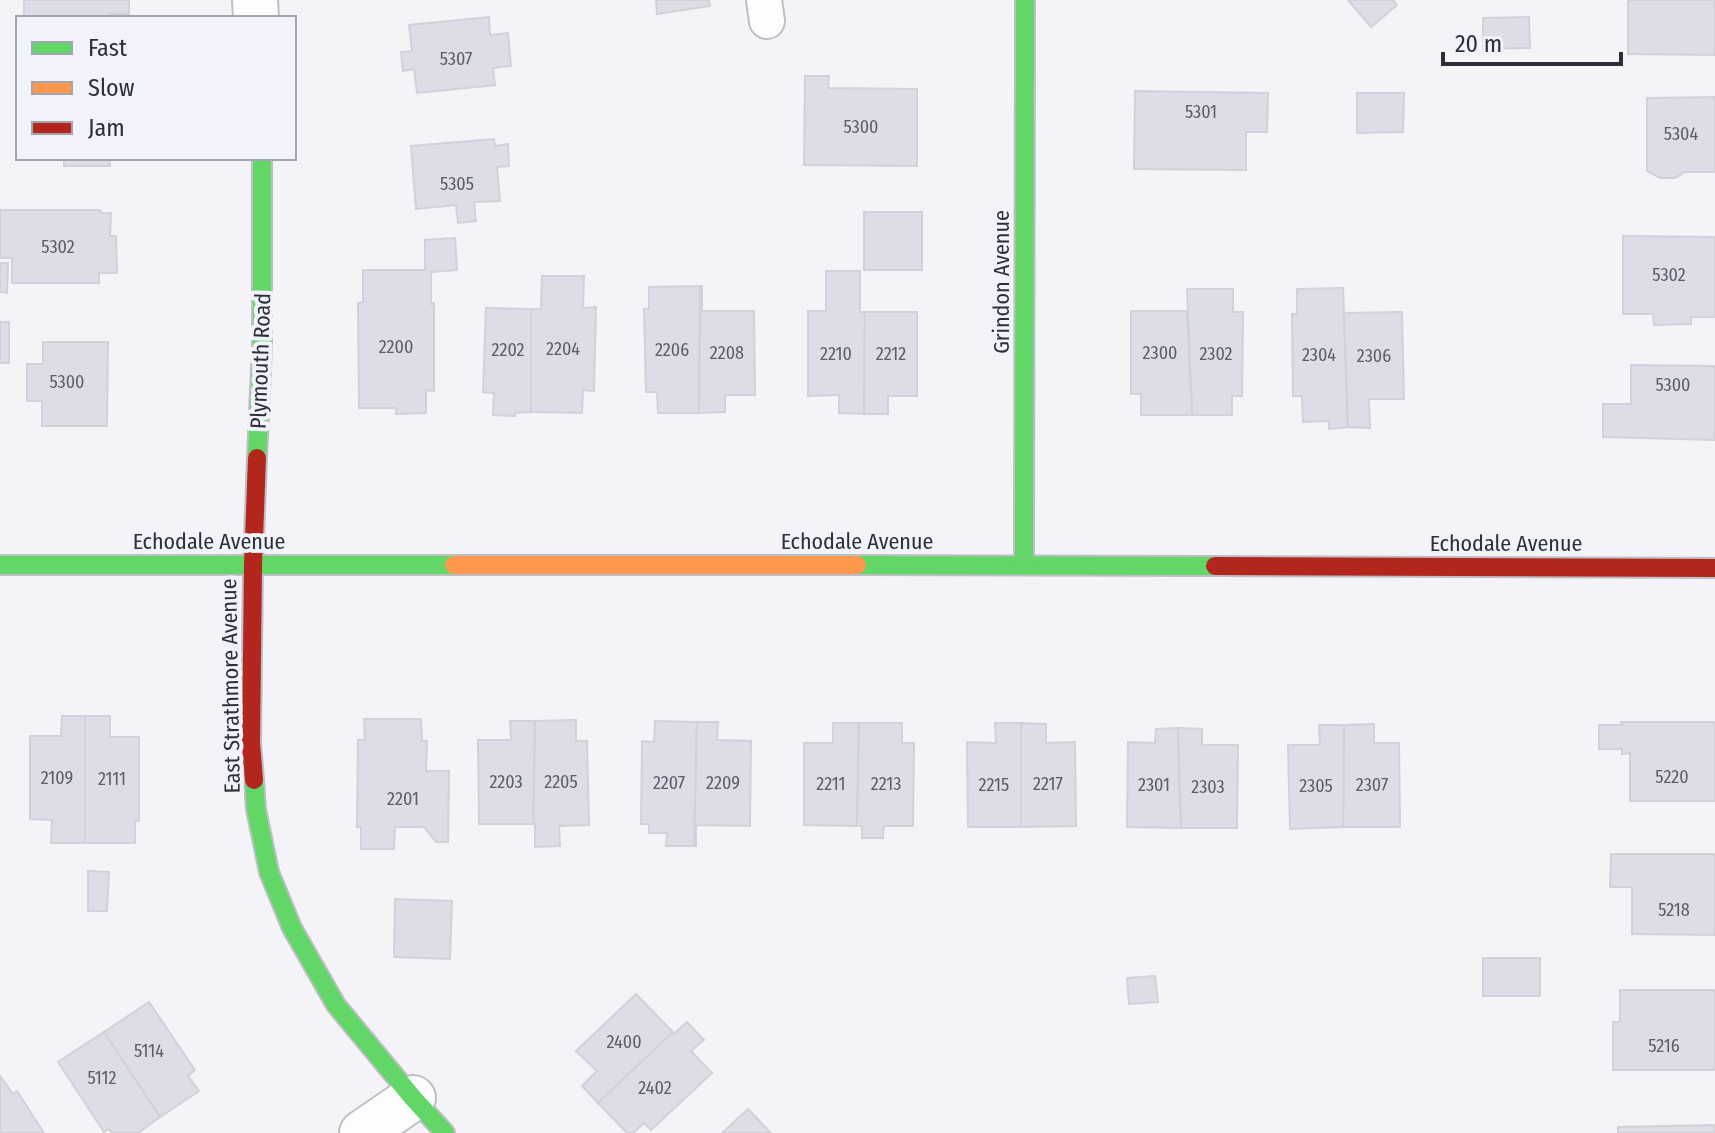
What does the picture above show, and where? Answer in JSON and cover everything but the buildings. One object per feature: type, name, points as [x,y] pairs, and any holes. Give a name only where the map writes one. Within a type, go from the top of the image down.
[{"type":"main road","name":"Grindon Avenue","points":[[1024,565],[1025,0]]},
{"type":"main road","name":"Plymouth Road","points":[[253,565],[262,346],[262,160]]},
{"type":"main road","name":"Echodale Avenue","points":[[0,565],[1715,568]]},
{"type":"main road","name":"East Strathmore Avenue","points":[[253,565],[251,743],[256,809],[269,872],[292,928],[336,1005],[445,1133]]},
{"type":"street","points":[[362,1133],[413,1098]]},
{"type":"traffic: fast","points":[[1024,565],[1025,0]]},
{"type":"traffic: fast","points":[[257,458],[262,346],[262,160]]},
{"type":"traffic: fast","points":[[0,565],[454,565]]},
{"type":"traffic: fast","points":[[857,565],[1215,566]]},
{"type":"traffic: fast","points":[[254,780],[256,809],[269,872],[292,928],[336,1005],[445,1133]]},
{"type":"traffic: slow","points":[[454,565],[857,565]]},
{"type":"traffic: jam","points":[[254,780],[251,743],[257,458]]},
{"type":"traffic: jam","points":[[1215,566],[1715,568]]}]
